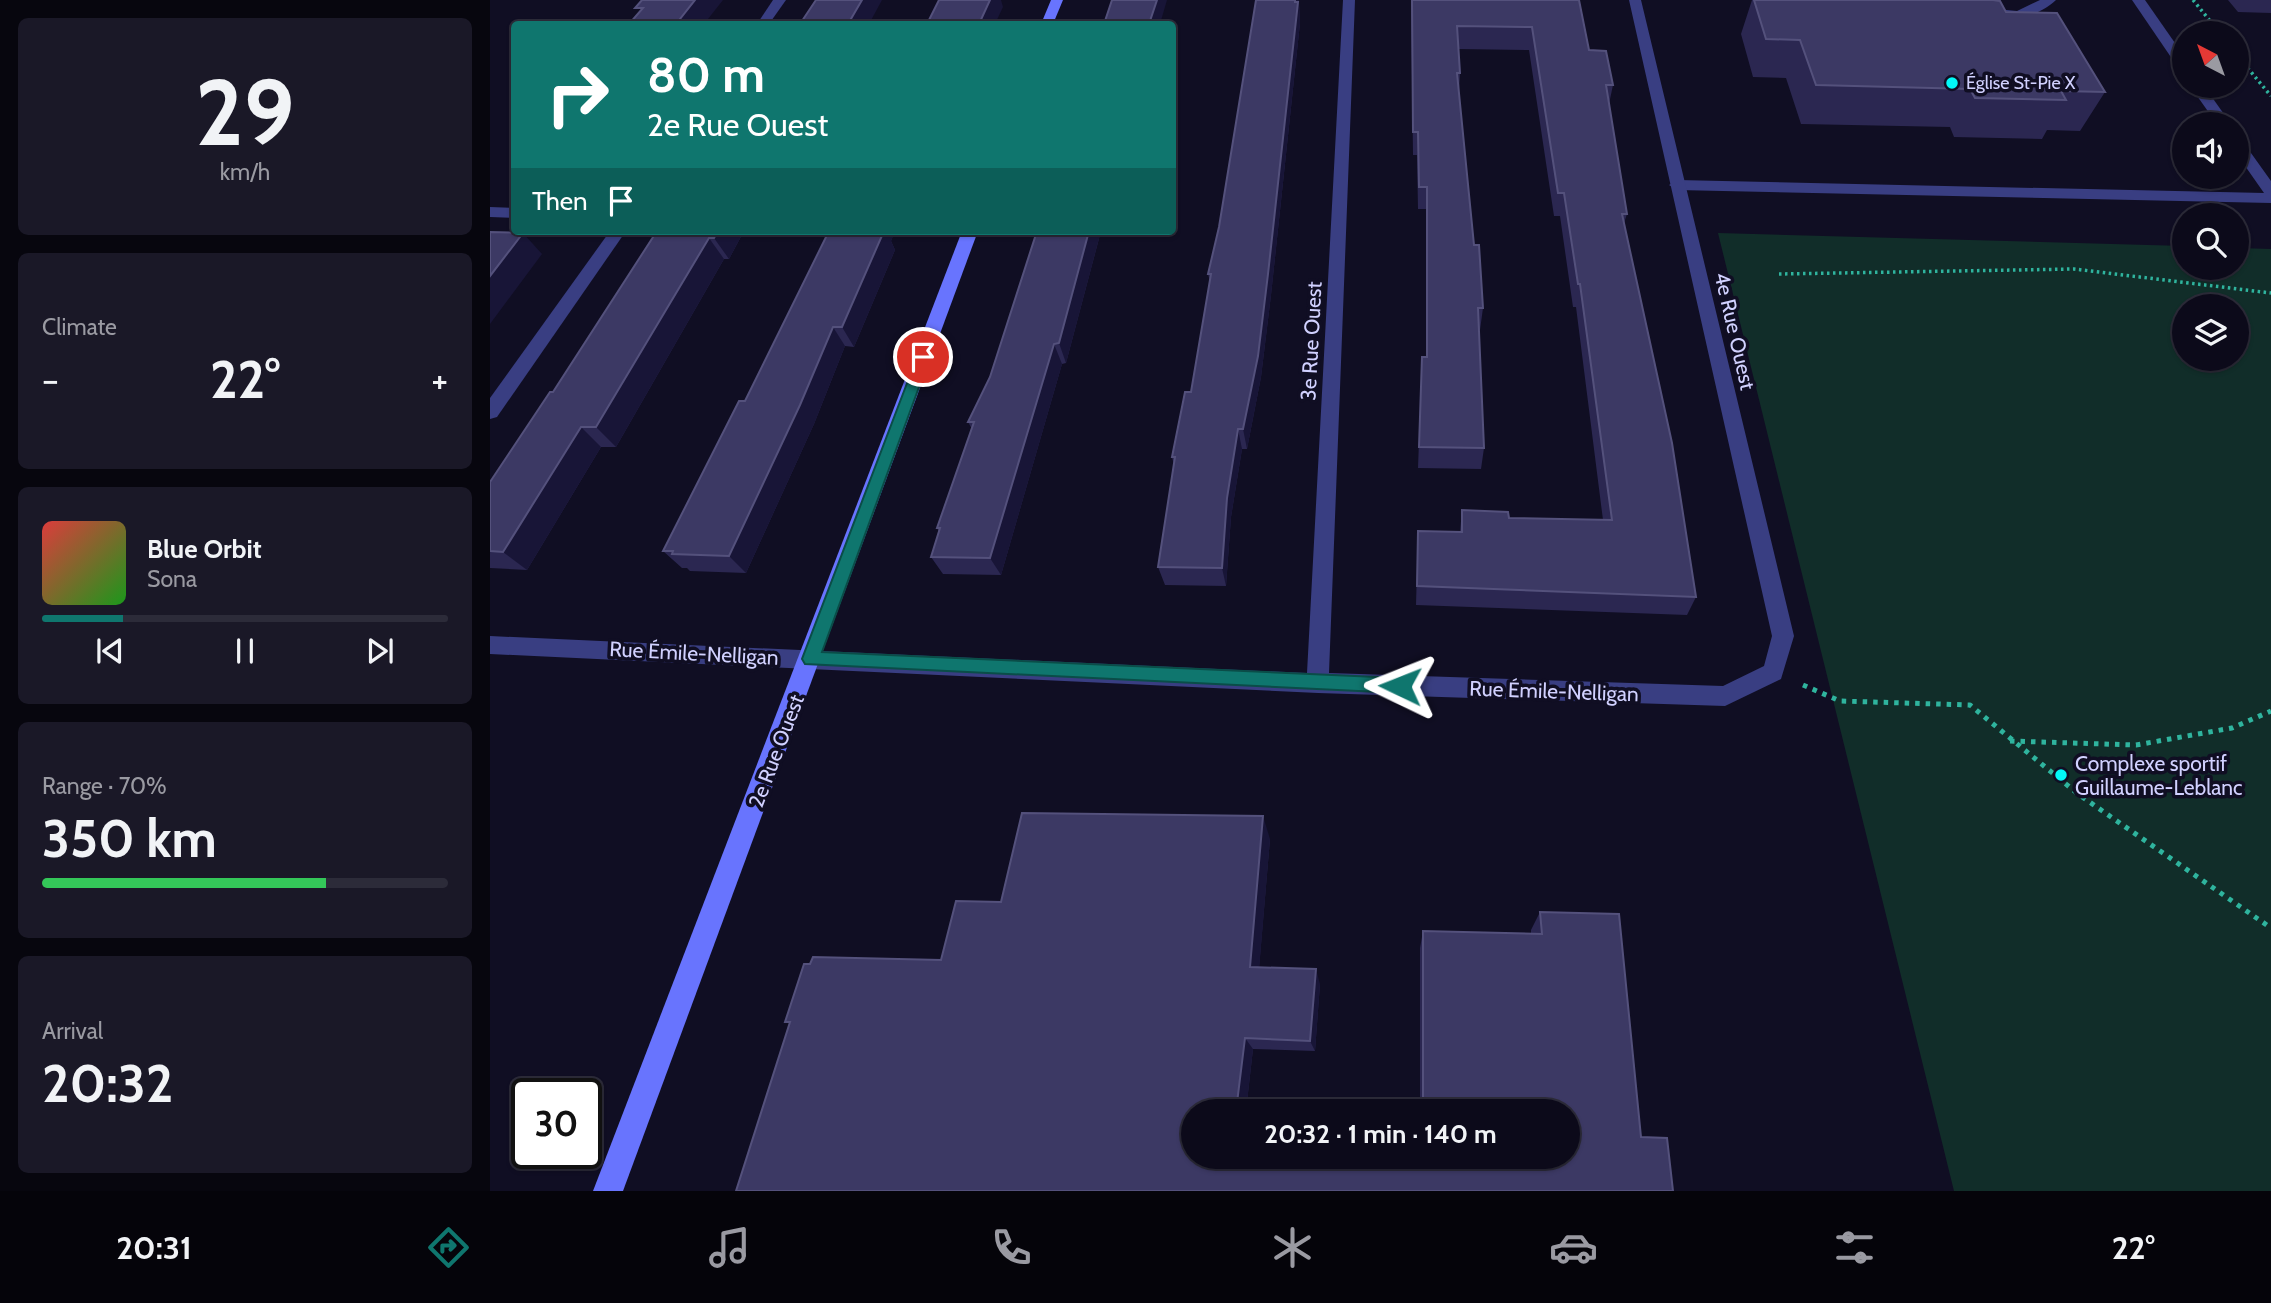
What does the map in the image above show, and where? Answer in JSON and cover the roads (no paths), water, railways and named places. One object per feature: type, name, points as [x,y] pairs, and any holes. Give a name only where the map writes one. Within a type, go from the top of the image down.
[{"type":"street","points":[[765,21],[780,0]]},
{"type":"street","points":[[1048,21],[1057,0]]},
{"type":"street","name":"3e Rue Ouest","points":[[1318,683],[1349,0]]},
{"type":"street","name":"4e Rue Ouest","points":[[1635,0],[1783,636],[1773,672]]},
{"type":"street","points":[[1978,12],[2019,15],[2050,0]]},
{"type":"street","points":[[2138,0],[2172,49]]},
{"type":"street","points":[[2249,161],[2271,192]]},
{"type":"street","points":[[1678,185],[2271,198]]},
{"type":"street","points":[[490,212],[511,213]]},
{"type":"street","points":[[490,412],[615,235]]},
{"type":"street","name":"2e Rue Ouest","points":[[608,1191],[811,659],[969,235]]},
{"type":"street","name":"Rue Émile-Nelligan","points":[[490,645],[1318,683],[1725,696],[1773,672]]},
{"type":"place","name":"Église St-Pie X","points":[[1952,83]]},
{"type":"place","name":"Complexe sportif Guillaume-Leblanc","points":[[2061,775]]}]
